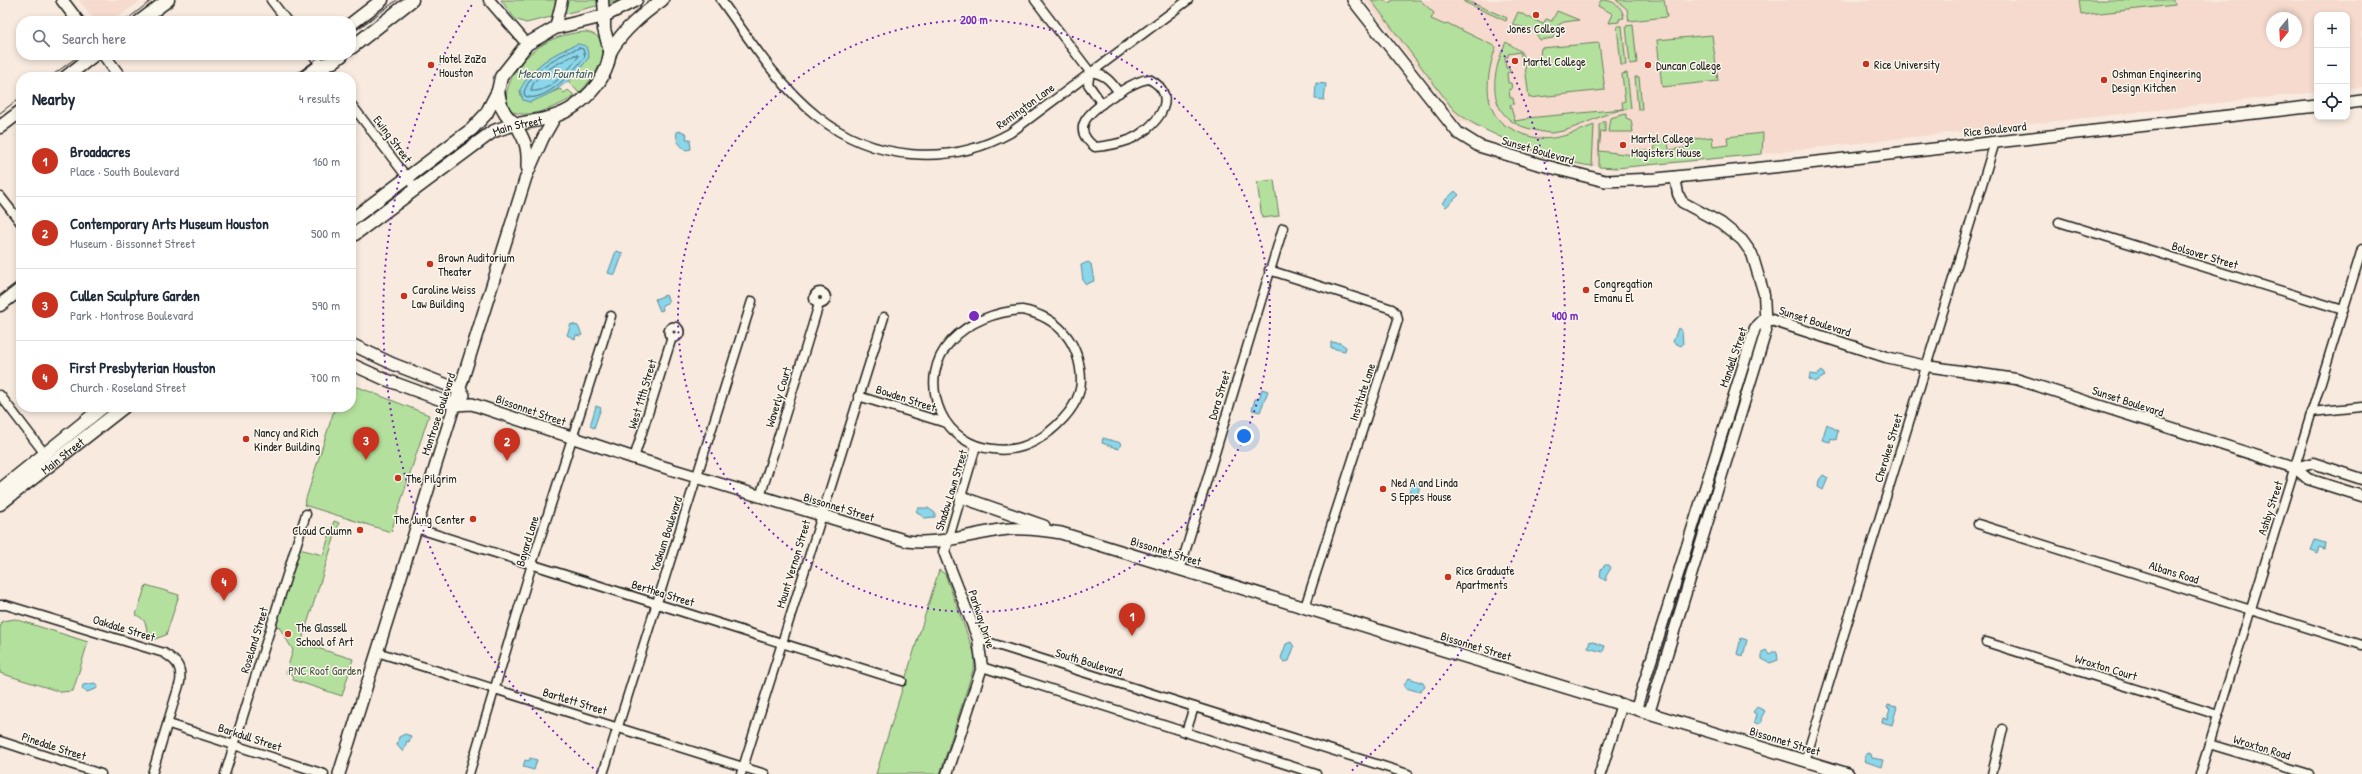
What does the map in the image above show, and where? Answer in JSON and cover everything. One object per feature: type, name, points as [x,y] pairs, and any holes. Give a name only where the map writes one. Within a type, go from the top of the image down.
[{"type":"main road","points":[[62,0],[74,16]]},
{"type":"main road","points":[[147,16],[168,0]]},
{"type":"main road","points":[[356,20],[382,0]]},
{"type":"main road","points":[[356,44],[412,0]]},
{"type":"main road","name":"Main Street","points":[[356,216],[406,176],[472,129],[486,114],[498,91],[501,77],[527,44],[555,28],[604,16],[636,0]]},
{"type":"main road","name":"Main Street","points":[[356,233],[492,132],[514,123],[536,122],[555,117],[575,106],[596,87],[605,70],[610,51],[622,34],[662,0]]},
{"type":"main road","name":"Sunset Boulevard","points":[[1353,0],[1458,132],[1479,146],[1538,164],[1605,181],[1675,177]]},
{"type":"main road","points":[[604,16],[604,29],[610,51]]},
{"type":"main road","points":[[591,20],[604,29]]},
{"type":"main road","points":[[72,72],[88,60]]},
{"type":"main road","points":[[108,60],[116,72]]},
{"type":"main road","points":[[310,72],[322,60],[333,62],[336,60]]},
{"type":"main road","points":[[498,91],[502,109],[506,116],[514,123]]},
{"type":"main road","points":[[2350,103],[2362,101]]},
{"type":"main road","name":"Rice Boulevard","points":[[1675,177],[2314,106]]},
{"type":"main road","points":[[0,127],[16,115]]},
{"type":"main road","name":"Montrose Boulevard","points":[[339,774],[526,177],[543,138],[555,117]]},
{"type":"main road","name":"Montrose Boulevard","points":[[514,123],[526,141],[528,153],[526,177]]},
{"type":"main road","points":[[0,305],[16,293]]},
{"type":"main road","points":[[356,346],[381,359],[460,390],[472,404]]},
{"type":"main road","name":"Bissonnet Street","points":[[356,366],[384,379],[455,405],[472,404],[571,438],[697,478],[907,541],[927,544],[1001,530],[1030,529],[1061,534],[1305,607],[1848,774]]},
{"type":"main road","name":"Main Street","points":[[0,490],[97,412]]},
{"type":"main road","name":"Main Street","points":[[0,504],[118,412]]},
{"type":"main road","points":[[961,497],[1015,514],[1061,534]]},
{"type":"street","points":[[271,0],[283,16]]},
{"type":"street","points":[[489,0],[527,44]]},
{"type":"street","points":[[555,28],[562,0]]},
{"type":"street","points":[[603,0],[604,16]]},
{"type":"street","name":"Remington Lane","points":[[721,0],[768,63],[797,98],[817,117],[857,140],[890,152],[917,155],[946,155],[972,150],[993,142],[1029,120],[1090,72],[1188,0]]},
{"type":"street","points":[[1035,0],[1090,72],[1099,73],[1110,79],[1119,93]]},
{"type":"street","points":[[322,60],[328,72]]},
{"type":"street","points":[[1090,72],[1088,84],[1102,104]]},
{"type":"street","points":[[1143,80],[1149,80],[1159,84],[1165,92],[1165,103],[1159,115],[1141,133],[1118,144],[1095,147],[1087,141],[1083,128],[1085,121],[1102,104],[1119,93],[1143,80]]},
{"type":"street","name":"Ewing Street","points":[[356,111],[416,189]]},
{"type":"street","name":"Cherokee Street","points":[[1805,761],[1995,142]]},
{"type":"street","name":"Sunset Boulevard","points":[[1675,177],[1678,194],[1682,202],[1721,223],[1742,240],[1752,254],[1764,294],[1765,318],[1886,357],[1926,366],[2016,379],[2295,468],[2308,479],[2362,496]]},
{"type":"street","points":[[0,196],[16,217]]},
{"type":"street","name":"Bolsover Street","points":[[2059,222],[2343,310]]},
{"type":"street","name":"Dora Street","points":[[1180,569],[1269,270],[1284,228]]},
{"type":"street","name":"Ashby Street","points":[[2200,774],[2343,310],[2359,268],[2362,249]]},
{"type":"street","name":"Institute Lane","points":[[1269,270],[1392,309],[1397,315],[1398,320],[1305,607]]},
{"type":"street","name":"Yoakum Boulevard","points":[[603,774],[752,301]]},
{"type":"street","name":"Waverly Court","points":[[760,497],[819,304]]},
{"type":"street","name":"Shadow Lawn Street","points":[[1009,311],[1035,313],[1055,324],[1069,339],[1079,360],[1080,388],[1068,415],[1037,441],[1011,450],[976,446],[958,435],[946,423],[935,395],[934,375],[945,348],[955,337],[976,322],[993,314],[1009,311]]},
{"type":"street","name":"Bayard Lane","points":[[469,774],[571,438],[611,316]]},
{"type":"street","name":"Mount Vernon Street","points":[[742,771],[858,396],[884,317]]},
{"type":"street","name":"Mandell Street","points":[[1636,709],[1755,328],[1765,318]]},
{"type":"street","name":"Mandell Street","points":[[1649,713],[1766,331],[1765,318]]},
{"type":"street","name":"West 11th Street","points":[[634,458],[672,337]]},
{"type":"street","points":[[0,395],[45,454]]},
{"type":"street","name":"Bowden Street","points":[[858,396],[946,423]]},
{"type":"street","points":[[2311,412],[2362,407]]},
{"type":"street","name":"Shadow Lawn Street","points":[[948,541],[976,446]]},
{"type":"street","points":[[1714,460],[1725,463]]},
{"type":"street","points":[[2295,468],[2313,463],[2362,479]]},
{"type":"street","name":"Roseland Street","points":[[225,774],[306,514]]},
{"type":"street","name":"Albans Road","points":[[1978,524],[2362,645]]},
{"type":"street","name":"Berthea Street","points":[[416,528],[902,681]]},
{"type":"street","name":"Parkway Drive","points":[[947,774],[982,667],[978,639],[944,552],[948,541]]},
{"type":"street","name":"Oakdale Street","points":[[0,605],[6,605],[157,651],[174,659],[181,673],[169,724]]},
{"type":"street","name":"South Boulevard","points":[[978,639],[1390,771],[1408,774]]},
{"type":"street","name":"Wroxton Court","points":[[1986,642],[2218,715]]},
{"type":"street","name":"Bartlett Street","points":[[377,652],[618,727],[742,771],[765,774]]},
{"type":"street","points":[[982,667],[1316,774]]},
{"type":"street","points":[[1600,774],[1622,704]]},
{"type":"street","points":[[1186,732],[1194,707]]},
{"type":"street","points":[[152,774],[169,724]]},
{"type":"street","name":"Barkdull Street","points":[[169,724],[324,774]]},
{"type":"street","points":[[1992,774],[2003,729]]},
{"type":"street","name":"Pinedale Street","points":[[0,741],[101,774]]},
{"type":"street","name":"Wroxton Road","points":[[2209,744],[2309,774]]},
{"type":"shaded area","points":[[79,0],[142,0],[119,16],[91,16]]},
{"type":"shaded area","name":"Rice University","points":[[1365,0],[2362,0],[2362,87],[2350,88],[2350,12],[2314,12],[2314,92],[1679,163],[1616,168],[1574,164],[1458,120]]},
{"type":"green space","points":[[501,0],[621,0],[526,23],[515,19]]},
{"type":"green space","points":[[1371,0],[1384,0],[1388,3],[1394,0],[1420,0],[1434,13],[1431,19],[1445,25],[1447,23],[1496,47],[1489,75],[1488,94],[1490,104],[1499,120],[1506,126],[1520,133],[1545,139],[1574,133],[1594,125],[1592,166],[1560,159],[1519,145],[1480,127],[1453,109]]},
{"type":"green space","points":[[1465,0],[1507,18],[1506,21],[1464,2]]},
{"type":"green space","points":[[1601,0],[1610,1],[1617,4],[1624,18],[1619,19],[1619,22],[1609,23],[1613,14],[1598,6]]},
{"type":"green space","points":[[1616,0],[1664,0],[1667,17],[1629,21],[1627,9]]},
{"type":"green space","points":[[2079,0],[2174,0],[2175,5],[2081,15]]},
{"type":"green space","points":[[1557,11],[1579,20],[1564,22],[1558,25],[1553,38],[1540,40],[1533,29],[1512,25],[1518,12],[1543,24],[1546,19],[1552,21]]},
{"type":"green space","points":[[1633,25],[1637,63],[1630,64],[1626,26]]},
{"type":"green space","points":[[1617,26],[1622,26],[1626,65],[1621,65]]},
{"type":"green space","points":[[586,32],[597,36],[602,42],[604,50],[602,60],[597,69],[579,93],[569,82],[589,57],[578,44],[543,62],[529,76],[520,93],[523,100],[530,102],[560,89],[564,93],[568,90],[575,96],[559,105],[537,112],[526,114],[516,113],[510,108],[506,99],[508,87],[519,65],[527,57],[535,50],[553,39],[564,35]]},
{"type":"green space","points":[[1712,35],[1718,81],[1662,87],[1657,40]]},
{"type":"green space","points":[[1506,42],[1522,52],[1524,57],[1521,57],[1520,52],[1508,54],[1508,57],[1505,57],[1506,68],[1509,68],[1510,72],[1507,73],[1508,83],[1511,83],[1512,89],[1509,89],[1510,98],[1513,98],[1514,104],[1510,105],[1515,121],[1527,118],[1623,109],[1622,102],[1625,101],[1622,74],[1627,73],[1631,108],[1611,113],[1572,128],[1552,133],[1527,128],[1513,122],[1504,114],[1498,104],[1495,92],[1497,67]]},
{"type":"green space","points":[[1599,43],[1605,90],[1529,98],[1525,66],[1540,56],[1541,48]]},
{"type":"green space","points":[[1635,77],[1639,77],[1642,109],[1638,109]]},
{"type":"green space","points":[[1626,114],[1626,118],[1631,120],[1633,132],[1608,132],[1610,118]]},
{"type":"green space","points":[[1605,121],[1605,132],[1601,131],[1599,151],[1599,125]]},
{"type":"green space","points":[[1763,133],[1762,154],[1616,168],[1599,167],[1599,151],[1634,155],[1635,149],[1654,152],[1656,141],[1668,141],[1669,150],[1685,148],[1685,140],[1712,137],[1713,147],[1728,145],[1727,137]]},
{"type":"green space","points":[[1274,180],[1279,216],[1262,218],[1257,182]]},
{"type":"green space","points":[[356,387],[429,415],[391,532],[304,505],[333,412],[356,412]]},
{"type":"green space","name":"PNC Roof Garden","points":[[334,521],[339,523],[301,643],[353,659],[342,696],[293,680],[294,675],[286,673],[293,650],[279,627],[275,626],[299,549],[323,555]]},
{"type":"green space","points":[[939,570],[945,574],[975,655],[974,667],[940,774],[876,774]]},
{"type":"green space","points":[[146,585],[179,595],[166,635],[155,639],[147,636],[147,629],[144,621],[136,615]]},
{"type":"green space","points":[[15,619],[88,642],[73,691],[61,692],[0,673],[0,628],[2,621]]},
{"type":"water","name":"Mecom Fountain","points":[[578,44],[586,46],[589,57],[577,72],[556,90],[530,102],[523,100],[520,90],[537,67],[552,56]]},
{"type":"water","points":[[1316,83],[1326,84],[1324,100],[1315,99]]},
{"type":"water","points":[[681,131],[687,134],[686,139],[690,139],[691,149],[686,150],[680,145],[677,140],[677,132]]},
{"type":"water","points":[[1455,191],[1459,195],[1446,207],[1442,203]]},
{"type":"water","points":[[616,251],[623,253],[615,275],[608,273]]},
{"type":"water","points":[[1088,262],[1091,264],[1094,281],[1086,284],[1083,281],[1081,265]]},
{"type":"water","points":[[666,295],[669,302],[662,305],[663,310],[660,311],[655,299]]},
{"type":"water","points":[[571,324],[578,326],[582,335],[576,335],[575,339],[567,335]]},
{"type":"water","points":[[1678,328],[1682,331],[1683,344],[1681,346],[1673,342]]},
{"type":"water","points":[[1331,342],[1340,343],[1346,347],[1345,351],[1331,348]]},
{"type":"water","points":[[1822,371],[1825,376],[1815,382],[1809,379],[1810,374],[1817,375]]},
{"type":"water","points":[[1262,389],[1268,391],[1260,412],[1252,410],[1255,399],[1259,399]]},
{"type":"water","points":[[596,406],[601,408],[594,428],[590,426]]},
{"type":"water","points":[[1827,424],[1838,431],[1836,440],[1831,438],[1830,442],[1822,440]]},
{"type":"water","points":[[1103,438],[1121,443],[1119,449],[1102,443]]},
{"type":"water","points":[[1823,475],[1828,478],[1823,490],[1818,487],[1819,480]]},
{"type":"water","points":[[1418,482],[1420,486],[1416,499],[1410,499],[1408,496],[1412,483]]},
{"type":"water","points":[[918,508],[928,508],[935,513],[935,517],[924,518],[916,511]]},
{"type":"water","points":[[2315,540],[2325,543],[2324,549],[2319,547],[2317,553],[2311,550]]},
{"type":"water","points":[[1605,565],[1609,565],[1611,568],[1606,576],[1606,581],[1600,577],[1601,569]]},
{"type":"water","points":[[1741,638],[1747,640],[1743,656],[1737,654]]},
{"type":"water","points":[[1590,641],[1605,646],[1603,652],[1588,648]]},
{"type":"water","points":[[1291,642],[1294,647],[1289,661],[1284,662],[1281,658],[1286,644]]},
{"type":"water","points":[[1766,650],[1769,655],[1772,652],[1777,652],[1778,660],[1770,663],[1762,659],[1762,652]]},
{"type":"water","points":[[1409,678],[1423,683],[1425,687],[1420,692],[1406,688],[1404,684]]},
{"type":"water","points":[[95,683],[98,686],[96,689],[87,692],[82,689],[83,685]]},
{"type":"water","points":[[1888,705],[1897,707],[1892,725],[1882,722],[1883,718],[1887,719],[1890,709],[1887,708]]},
{"type":"water","points":[[1757,707],[1765,711],[1761,718],[1762,722],[1758,724],[1754,722],[1756,714],[1753,712]]},
{"type":"water","points":[[405,734],[411,736],[409,742],[407,741],[403,752],[397,745],[399,737]]},
{"type":"water","points":[[1867,753],[1871,754],[1872,758],[1883,760],[1881,767],[1864,761]]},
{"type":"water","points":[[530,758],[537,760],[534,770],[523,767],[525,760],[529,761]]},
{"type":"tram line","points":[[131,16],[152,0]]},
{"type":"tram line","points":[[356,30],[397,0]]},
{"type":"tram line","points":[[57,72],[73,60]]},
{"type":"tram line","points":[[299,72],[315,60]]},
{"type":"tram line","points":[[0,113],[16,101]]},
{"type":"tram line","points":[[0,295],[16,283]]},
{"type":"place","name":"Jones College","points":[[1536,15]]},
{"type":"place","name":"Martel College","points":[[1515,61]]},
{"type":"place","name":"Rice University","points":[[1866,64]]},
{"type":"place","name":"Hotel ZaZa Houston","points":[[431,65]]},
{"type":"place","name":"Duncan College","points":[[1648,65]]},
{"type":"place","name":"Oshman Engineering Design Kitchen","points":[[2104,80]]},
{"type":"place","name":"Martel College Magisters House","points":[[1623,145]]},
{"type":"place","name":"Brown Auditorium Theater","points":[[430,264]]},
{"type":"place","name":"Congregation Emanu El","points":[[1586,290]]},
{"type":"place","name":"Caroline Weiss Law Building","points":[[404,296]]},
{"type":"place","name":"Nancy and Rich Kinder Building","points":[[246,439]]},
{"type":"place","name":"Cullen Sculpture Garden","points":[[366,460]]},
{"type":"place","name":"Contemporary Arts Museum Houston","points":[[507,461]]},
{"type":"place","name":"The Pilgrim","points":[[398,478]]},
{"type":"place","name":"Ned A and Linda S Eppes House","points":[[1383,489]]},
{"type":"place","name":"The Jung Center","points":[[473,519]]},
{"type":"place","name":"Cloud Column","points":[[360,530]]},
{"type":"place","name":"Rice Graduate Apartments","points":[[1448,577]]},
{"type":"place","name":"First Presbyterian Houston","points":[[224,601]]},
{"type":"place","name":"The Glassell School of Art","points":[[288,634]]},
{"type":"place","name":"Broadacres","points":[[1132,636]]}]
